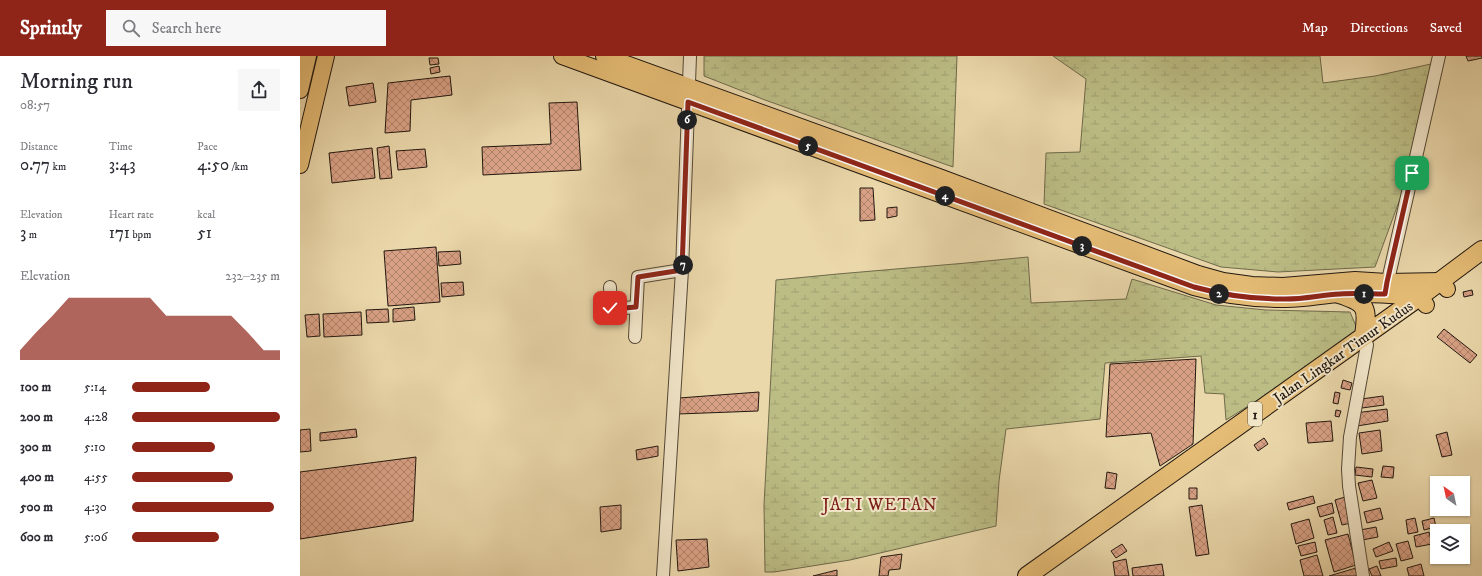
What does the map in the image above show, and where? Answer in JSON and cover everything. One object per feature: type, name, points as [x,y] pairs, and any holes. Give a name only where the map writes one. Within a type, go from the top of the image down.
[{"type":"highway","name":"Jalan Lingkar Timur Kudus","points":[[1027,576],[1423,301],[1444,285],[1482,250]]},
{"type":"highway","name":"Jalan Lingkar Timur Kudus","points":[[1444,285],[1482,264]]},
{"type":"highway","points":[[1339,294],[1352,298],[1361,304],[1366,312],[1366,341]]},
{"type":"highway","name":"Jalan Lingkar Timur Kudus","points":[[1046,576],[1366,341]]},
{"type":"main road","points":[[300,90],[308,56]]},
{"type":"main road","points":[[300,165],[326,56]]},
{"type":"main road","points":[[562,56],[688,94],[939,177],[1198,274],[1223,281],[1252,285],[1284,286],[1355,280],[1386,288],[1423,301]]},
{"type":"main road","points":[[604,56],[688,94],[1194,287],[1221,294],[1283,300],[1386,288],[1444,285]]},
{"type":"street","points":[[663,576],[682,270],[690,56]]},
{"type":"street","points":[[1386,288],[1439,56]]},
{"type":"street","points":[[635,337],[638,277],[682,270]]},
{"type":"street","points":[[610,286],[611,309],[636,307]]},
{"type":"street","points":[[1363,576],[1349,486],[1348,469],[1350,437],[1366,341]]},
{"type":"green space","points":[[704,56],[957,56],[953,167],[765,100],[704,76]]},
{"type":"green space","points":[[1053,56],[1320,56],[1323,83],[1375,76],[1431,64],[1418,131],[1401,196],[1375,267],[1278,272],[1221,267],[1044,204],[1046,153],[1080,152],[1086,79]]},
{"type":"green space","points":[[1028,257],[1031,303],[1126,299],[1132,279],[1216,305],[1266,310],[1350,312],[1359,333],[1314,365],[1226,420],[1224,394],[1205,393],[1201,356],[1105,363],[1100,419],[1006,429],[999,481],[996,526],[850,560],[774,572],[765,572],[764,505],[776,280]]},
{"type":"building","points":[[1466,56],[1482,56],[1482,58],[1468,61]]},
{"type":"building","points":[[429,58],[438,58],[439,64],[430,65]]},
{"type":"building","points":[[439,66],[440,72],[431,74],[430,68]]},
{"type":"building","points":[[450,76],[452,95],[411,100],[410,131],[385,133],[388,83]]},
{"type":"building","points":[[373,83],[376,102],[349,106],[346,87]]},
{"type":"building","points":[[577,102],[581,170],[483,175],[482,147],[551,144],[549,103]]},
{"type":"building","points":[[389,146],[392,178],[380,179],[377,148]]},
{"type":"building","points":[[372,148],[375,178],[332,183],[329,153]]},
{"type":"building","points":[[425,149],[427,167],[398,170],[396,151]]},
{"type":"building","points":[[860,188],[873,188],[875,220],[860,221]]},
{"type":"building","points":[[897,207],[897,216],[887,218],[887,208]]},
{"type":"building","points":[[436,247],[440,302],[388,306],[384,251]]},
{"type":"building","points":[[460,251],[461,264],[439,266],[438,252]]},
{"type":"building","points":[[463,282],[464,295],[442,297],[441,283]]},
{"type":"building","points":[[1472,290],[1473,295],[1464,297],[1463,292]]},
{"type":"building","points":[[414,307],[415,320],[393,322],[393,309]]},
{"type":"building","points":[[388,309],[389,322],[367,323],[366,310]]},
{"type":"building","points":[[361,312],[362,335],[324,337],[323,314]]},
{"type":"building","points":[[319,314],[320,336],[307,337],[305,315]]},
{"type":"building","points":[[1444,329],[1477,355],[1470,363],[1437,337]]},
{"type":"building","points":[[1196,359],[1193,444],[1160,466],[1151,433],[1106,437],[1110,364]]},
{"type":"building","points":[[1343,380],[1352,383],[1350,390],[1341,388]]},
{"type":"building","points":[[759,392],[758,411],[678,414],[679,398]]},
{"type":"building","points":[[1335,392],[1340,393],[1338,404],[1333,403]]},
{"type":"building","points":[[1383,396],[1384,405],[1362,408],[1361,399]]},
{"type":"building","points":[[1387,409],[1388,421],[1357,426],[1355,413]]},
{"type":"building","points":[[1336,410],[1341,411],[1339,417],[1335,416]]},
{"type":"building","points":[[1331,421],[1333,441],[1308,443],[1306,423]]},
{"type":"building","points":[[310,429],[311,451],[300,452],[300,430]]},
{"type":"building","points":[[356,429],[357,437],[320,441],[320,433]]},
{"type":"building","points":[[1380,430],[1382,451],[1362,454],[1359,433]]},
{"type":"building","points":[[1447,432],[1452,455],[1442,457],[1436,435]]},
{"type":"building","points":[[1264,438],[1268,444],[1258,451],[1254,445]]},
{"type":"building","points":[[658,446],[658,456],[637,460],[636,450]]},
{"type":"building","points":[[416,457],[413,521],[300,539],[300,472]]},
{"type":"building","points":[[1383,466],[1394,467],[1393,478],[1381,477]]},
{"type":"building","points":[[1356,467],[1373,469],[1372,477],[1355,475]]},
{"type":"building","points":[[1107,472],[1117,474],[1115,489],[1105,488]]},
{"type":"building","points":[[1372,480],[1377,498],[1363,501],[1358,483]]},
{"type":"building","points":[[1189,488],[1197,488],[1197,499],[1189,499]]},
{"type":"building","points":[[1313,496],[1315,503],[1289,510],[1287,503]]},
{"type":"building","points":[[1345,497],[1351,523],[1342,525],[1335,500]]},
{"type":"building","points":[[1332,503],[1334,513],[1320,517],[1317,507]]},
{"type":"building","points":[[621,505],[621,529],[601,532],[600,507]]},
{"type":"building","points":[[1202,505],[1209,554],[1196,556],[1189,507]]},
{"type":"building","points":[[1380,508],[1383,519],[1367,523],[1364,512]]},
{"type":"building","points":[[1333,517],[1337,533],[1328,535],[1324,520]]},
{"type":"building","points":[[1415,518],[1418,532],[1408,534],[1406,520]]},
{"type":"building","points":[[1434,518],[1435,524],[1430,524],[1430,528],[1424,530],[1422,521]]},
{"type":"building","points":[[1309,519],[1314,538],[1296,544],[1291,524]]},
{"type":"building","points":[[1376,527],[1378,537],[1362,540],[1360,530]]},
{"type":"building","points":[[1429,532],[1430,544],[1416,547],[1414,536]]},
{"type":"building","points":[[1348,534],[1356,565],[1334,572],[1325,540]]},
{"type":"building","points":[[707,539],[709,567],[678,571],[676,540]]},
{"type":"building","points":[[1408,541],[1413,558],[1401,561],[1396,544]]},
{"type":"building","points":[[1315,542],[1317,552],[1301,556],[1298,546]]},
{"type":"building","points":[[1389,542],[1393,551],[1376,557],[1373,549]]},
{"type":"building","points":[[1122,544],[1127,551],[1116,558],[1111,551]]},
{"type":"building","points":[[902,554],[900,569],[889,570],[888,576],[879,576],[881,557]]},
{"type":"building","points":[[1317,555],[1323,576],[1304,576],[1300,560]]},
{"type":"building","points":[[1396,558],[1397,566],[1381,569],[1379,561]]},
{"type":"building","points":[[1126,559],[1129,576],[1115,576],[1113,562]]},
{"type":"building","points":[[1162,564],[1164,576],[1133,576],[1132,568]]},
{"type":"building","points":[[1421,564],[1424,576],[1409,576],[1407,568]]},
{"type":"building","points":[[1377,566],[1381,576],[1372,576],[1369,569]]},
{"type":"building","points":[[1356,568],[1359,576],[1329,576]]},
{"type":"building","points":[[837,570],[837,576],[813,576]]},
{"type":"district","name":"JATI WETAN","points":[[880,504]]},
{"type":"route","points":[[610,308],[636,307],[637,278],[639,276],[682,270],[688,102],[1194,287],[1221,294],[1254,298],[1283,300],[1339,294],[1385,294],[1412,173]]}]
